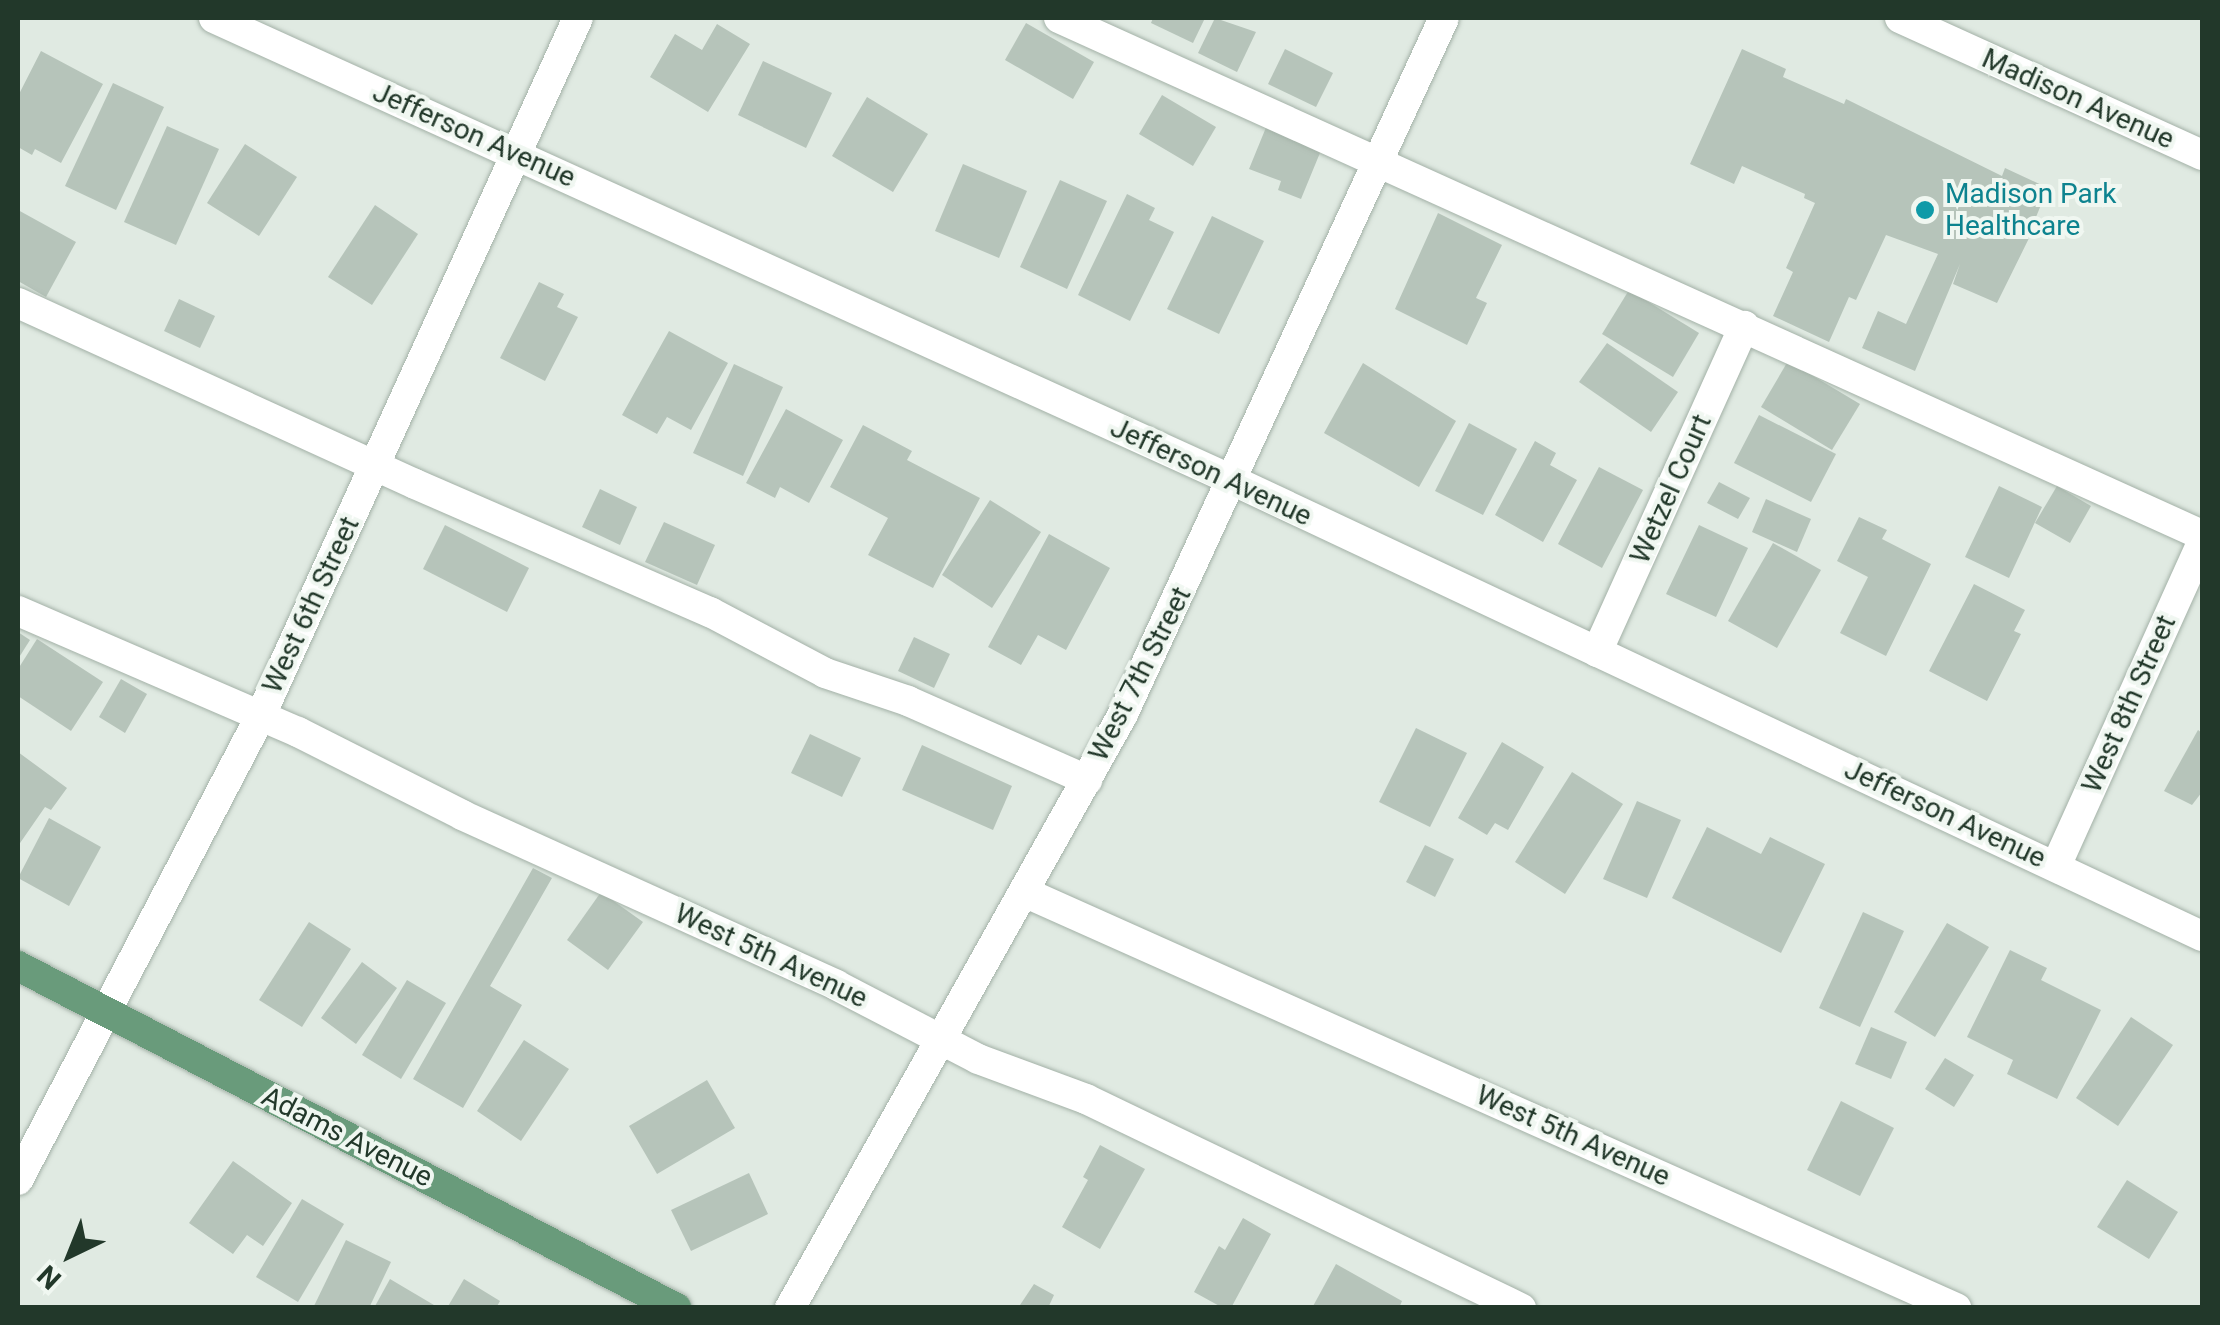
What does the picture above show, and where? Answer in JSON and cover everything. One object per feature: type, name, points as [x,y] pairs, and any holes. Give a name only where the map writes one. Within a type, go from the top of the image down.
[{"type":"main road","name":"Adams Avenue","points":[[18,966],[676,1308]]},
{"type":"street","name":"Jefferson Avenue","points":[[214,18],[1234,482],[2202,936]]},
{"type":"street","name":"West 6th Street","points":[[18,1180],[260,717],[578,18]]},
{"type":"street","points":[[1060,18],[1744,326],[2202,538]]},
{"type":"street","name":"West 7th Street","points":[[790,1308],[1146,669],[1444,18]]},
{"type":"street","name":"Madison Avenue","points":[[1900,18],[2202,155]]},
{"type":"street","points":[[18,303],[740,626],[825,673],[908,701],[1086,780]]},
{"type":"street","name":"Wetzel Court","points":[[1596,652],[1744,326]]},
{"type":"street","name":"West 8th Street","points":[[2056,866],[2202,538]]},
{"type":"street","name":"West 5th Avenue","points":[[18,612],[260,717],[462,815],[836,984],[942,1040],[1086,1099],[1521,1308]]},
{"type":"street","name":"West 5th Avenue","points":[[1024,892],[1956,1308]]},
{"type":"building","points":[[1153,18],[1205,18],[1193,43],[1151,23]]},
{"type":"building","points":[[1215,18],[1256,32],[1237,72],[1198,53]]},
{"type":"building","points":[[1026,23],[1094,62],[1073,99],[1005,60]]},
{"type":"building","points":[[717,24],[750,44],[708,112],[650,77],[675,34],[702,50]]},
{"type":"building","points":[[1285,49],[1333,73],[1316,107],[1268,84]]},
{"type":"building","name":"Madison Park Healthcare","points":[[1742,49],[1786,69],[1783,77],[1844,104],[1846,99],[2002,176],[2005,168],[2048,188],[2036,217],[2039,218],[1997,303],[1953,284],[1960,264],[1915,371],[1862,348],[1878,311],[1906,324],[1938,254],[1886,235],[1856,300],[1849,297],[1829,342],[1773,316],[1793,272],[1786,268],[1815,203],[1804,198],[1805,194],[1742,166],[1734,184],[1690,164]]},
{"type":"building","points":[[41,51],[103,84],[61,163],[35,149],[32,155],[18,147],[18,96]]},
{"type":"building","points":[[763,61],[832,93],[806,148],[738,115]]},
{"type":"building","points":[[113,83],[164,107],[116,210],[65,186]]},
{"type":"building","points":[[1162,95],[1216,127],[1193,166],[1139,134]]},
{"type":"building","points":[[867,97],[928,134],[893,192],[832,156]]},
{"type":"building","points":[[1267,125],[1322,148],[1301,199],[1278,190],[1281,181],[1249,169]]},
{"type":"building","points":[[167,126],[219,149],[176,245],[124,222]]},
{"type":"building","points":[[245,144],[297,177],[259,236],[207,203]]},
{"type":"building","points":[[963,164],[1027,191],[999,258],[935,231]]},
{"type":"building","points":[[1060,180],[1107,201],[1067,289],[1020,267]]},
{"type":"building","points":[[1127,194],[1155,208],[1149,220],[1174,232],[1130,321],[1078,295]]},
{"type":"building","points":[[375,205],[418,234],[372,305],[328,277]]},
{"type":"building","points":[[18,210],[76,242],[46,297],[18,281]]},
{"type":"building","points":[[1438,213],[1502,245],[1476,298],[1487,303],[1467,345],[1395,309]]},
{"type":"building","points":[[1212,216],[1264,241],[1219,334],[1167,309]]},
{"type":"building","points":[[539,282],[564,294],[557,307],[578,317],[545,381],[500,358]]},
{"type":"building","points":[[1629,290],[1699,333],[1673,377],[1602,334]]},
{"type":"building","points":[[179,299],[215,316],[200,348],[164,331]]},
{"type":"building","points":[[669,331],[728,363],[691,430],[667,417],[657,434],[622,415]]},
{"type":"building","points":[[1607,343],[1678,392],[1651,432],[1579,382]]},
{"type":"building","points":[[1788,361],[1860,404],[1832,450],[1761,407]]},
{"type":"building","points":[[1363,363],[1456,421],[1419,487],[1324,433]]},
{"type":"building","points":[[734,364],[783,387],[743,476],[693,453]]},
{"type":"building","points":[[786,409],[843,440],[809,503],[780,487],[775,498],[746,483]]},
{"type":"building","points":[[1759,415],[1836,454],[1811,502],[1734,463]]},
{"type":"building","points":[[1469,423],[1517,449],[1483,515],[1435,491]]},
{"type":"building","points":[[863,425],[912,451],[907,460],[980,498],[933,588],[868,555],[888,518],[830,487]]},
{"type":"building","points":[[1535,441],[1556,453],[1550,465],[1577,480],[1543,542],[1495,515]]},
{"type":"building","points":[[1599,467],[1643,490],[1602,568],[1558,544]]},
{"type":"building","points":[[1719,482],[1750,498],[1738,519],[1707,503]]},
{"type":"building","points":[[1999,486],[2042,507],[2009,578],[1965,557]]},
{"type":"building","points":[[2057,486],[2091,506],[2070,543],[2035,523]]},
{"type":"building","points":[[600,489],[637,507],[620,545],[582,527]]},
{"type":"building","points":[[1766,499],[1811,519],[1797,552],[1752,532]]},
{"type":"building","points":[[990,500],[1041,532],[992,608],[942,575]]},
{"type":"building","points":[[1859,517],[1887,530],[1882,539],[1931,564],[1886,656],[1840,633],[1868,577],[1837,561]]},
{"type":"building","points":[[664,522],[715,545],[697,585],[645,562]]},
{"type":"building","points":[[445,525],[529,568],[507,612],[423,569]]},
{"type":"building","points":[[1699,525],[1748,548],[1716,617],[1666,594]]},
{"type":"building","points":[[1049,534],[1110,568],[1066,650],[1038,635],[1021,665],[988,647]]},
{"type":"building","points":[[1773,543],[1821,570],[1777,648],[1728,621]]},
{"type":"building","points":[[1974,584],[2025,610],[2014,631],[2021,634],[1987,701],[1929,671]]},
{"type":"building","points":[[18,632],[30,640],[18,659]]},
{"type":"building","points":[[914,637],[950,654],[934,688],[898,671]]},
{"type":"building","points":[[37,639],[103,682],[71,731],[18,696],[18,669]]},
{"type":"building","points":[[121,679],[147,694],[125,733],[99,717]]},
{"type":"building","points":[[1416,728],[1467,753],[1430,827],[1379,802]]},
{"type":"building","points":[[2198,730],[2202,733],[2202,792],[2192,805],[2164,791]]},
{"type":"building","points":[[810,734],[861,758],[842,797],[791,773]]},
{"type":"building","points":[[1502,742],[1544,767],[1508,830],[1495,823],[1487,835],[1458,818]]},
{"type":"building","points":[[922,745],[1012,786],[993,830],[902,790]]},
{"type":"building","points":[[18,752],[67,788],[51,810],[45,807],[18,846]]},
{"type":"building","points":[[1572,772],[1623,804],[1565,894],[1515,862]]},
{"type":"building","points":[[1637,801],[1681,820],[1647,898],[1603,879]]},
{"type":"building","points":[[49,818],[101,847],[69,906],[18,878]]},
{"type":"building","points":[[1707,827],[1761,854],[1770,837],[1825,864],[1781,953],[1672,898]]},
{"type":"building","points":[[1425,845],[1454,859],[1435,897],[1406,882]]},
{"type":"building","points":[[533,868],[552,878],[490,986],[522,1005],[463,1108],[413,1079]]},
{"type":"building","points":[[601,892],[643,922],[608,970],[567,940]]},
{"type":"building","points":[[1863,912],[1904,931],[1860,1027],[1819,1008]]},
{"type":"building","points":[[309,922],[351,949],[302,1027],[259,1000]]},
{"type":"building","points":[[1947,923],[1989,947],[1935,1037],[1894,1012]]},
{"type":"building","points":[[2010,950],[2047,968],[2041,980],[2101,1010],[2057,1099],[2007,1074],[2013,1060],[1967,1037]]},
{"type":"building","points":[[362,962],[397,988],[356,1044],[321,1018]]},
{"type":"building","points":[[407,980],[446,1003],[401,1079],[362,1055]]},
{"type":"building","points":[[2131,1017],[2173,1045],[2118,1126],[2076,1098]]},
{"type":"building","points":[[1871,1027],[1907,1042],[1891,1079],[1855,1064]]},
{"type":"building","points":[[524,1040],[569,1069],[521,1141],[477,1111]]},
{"type":"building","points":[[1945,1058],[1974,1075],[1954,1107],[1925,1089]]},
{"type":"building","points":[[707,1080],[735,1128],[657,1174],[629,1126]]},
{"type":"building","points":[[1841,1101],[1894,1128],[1860,1196],[1807,1170]]},
{"type":"building","points":[[1100,1145],[1145,1169],[1100,1249],[1062,1227],[1088,1180],[1083,1177]]},
{"type":"building","points":[[233,1161],[292,1203],[263,1246],[247,1235],[233,1254],[189,1223]]},
{"type":"building","points":[[749,1173],[768,1214],[691,1251],[671,1210]]},
{"type":"building","points":[[2127,1180],[2178,1212],[2149,1259],[2097,1227]]},
{"type":"building","points":[[302,1199],[344,1224],[298,1302],[256,1277]]},
{"type":"building","points":[[1243,1218],[1271,1234],[1231,1308],[1223,1308],[1194,1292],[1219,1246],[1225,1250]]},
{"type":"building","points":[[346,1240],[391,1262],[369,1308],[313,1308]]},
{"type":"building","points":[[1336,1264],[1402,1301],[1399,1308],[1312,1308]]},
{"type":"building","points":[[390,1279],[439,1308],[374,1308]]},
{"type":"building","points":[[464,1279],[500,1301],[496,1308],[447,1308]]},
{"type":"building","points":[[1034,1284],[1054,1295],[1048,1308],[1018,1308]]},
{"type":"place","name":"Madison Park Healthcare","points":[[1925,210]]}]
